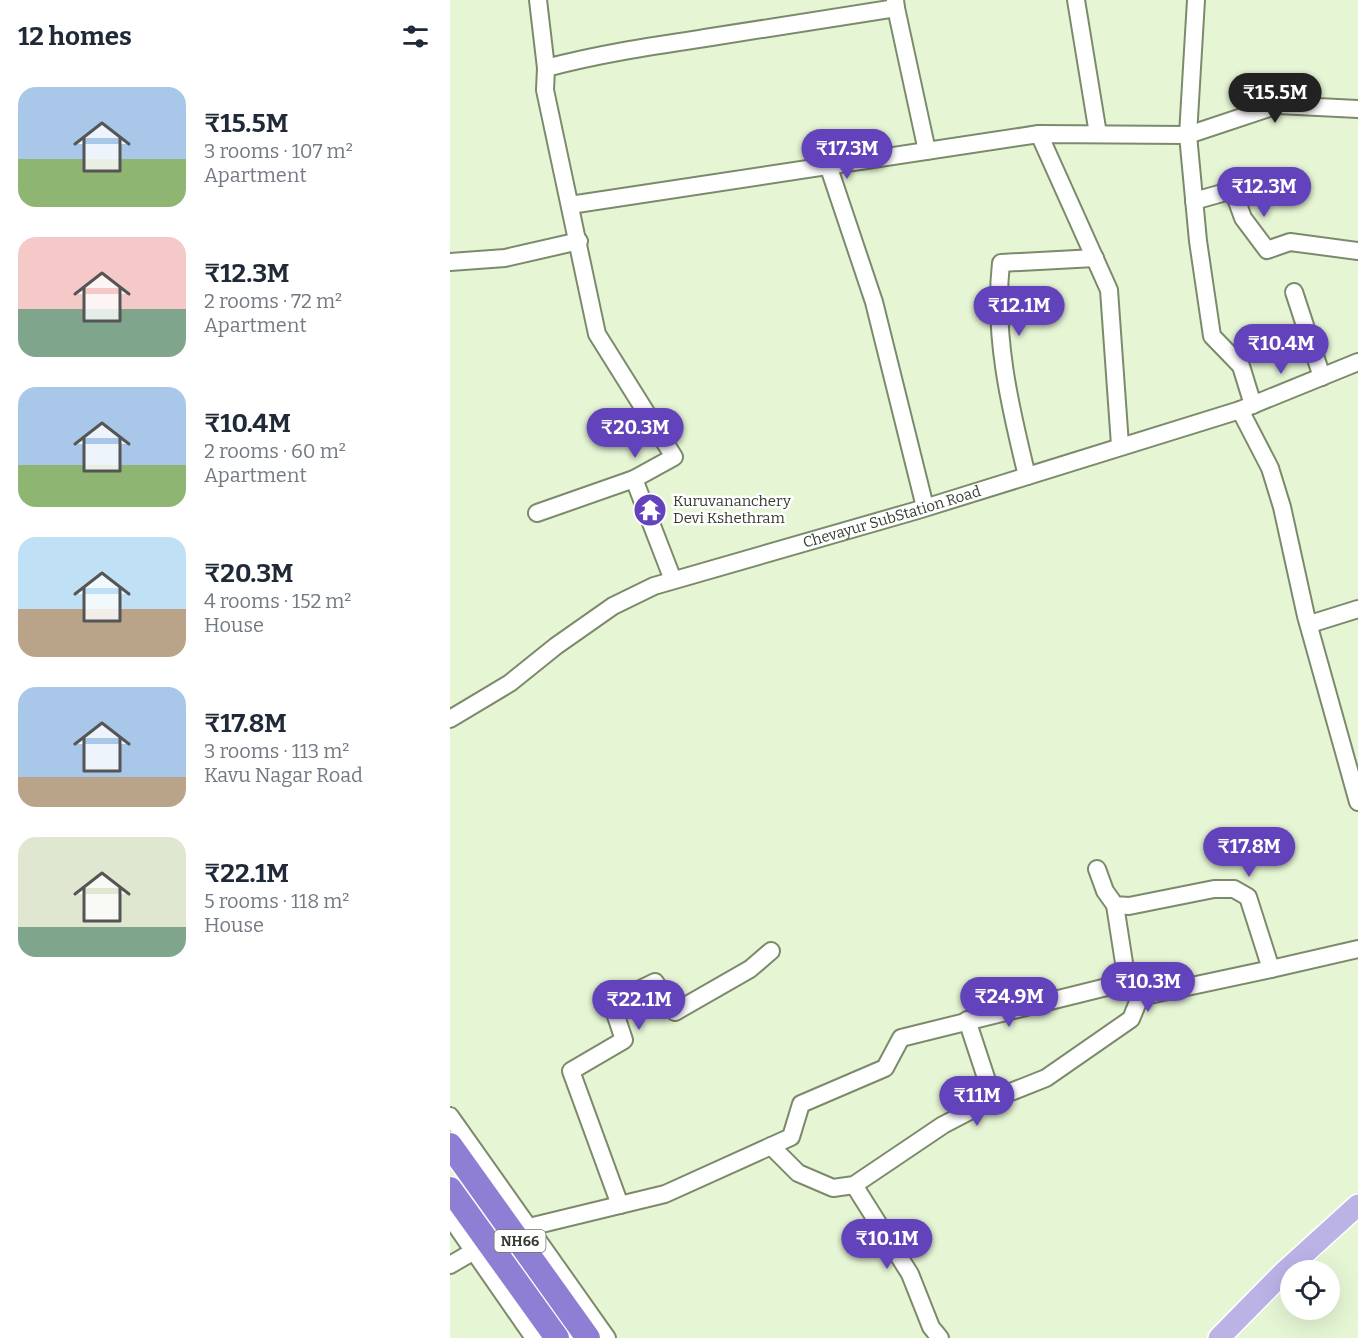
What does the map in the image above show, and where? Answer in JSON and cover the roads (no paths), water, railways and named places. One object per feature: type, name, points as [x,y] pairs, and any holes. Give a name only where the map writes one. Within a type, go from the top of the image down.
[{"type":"highway","name":"NH66","points":[[450,1145],[588,1338]]},
{"type":"highway","name":"NH66","points":[[450,1189],[557,1338]]},
{"type":"main road","points":[[1218,1338],[1283,1273],[1358,1205]]},
{"type":"main road","points":[[1310,1260],[1358,1217]]},
{"type":"main road","points":[[1232,1338],[1280,1289]]},
{"type":"street","points":[[537,513],[634,479],[674,457],[597,334],[545,90],[546,68],[538,0]]},
{"type":"street","points":[[1076,0],[1098,134]]},
{"type":"street","points":[[1196,0],[1188,135],[1194,201],[1212,336],[1241,366],[1247,407],[1282,507],[1345,762],[1358,802]]},
{"type":"street","points":[[546,68],[582,58],[591,59],[645,47],[895,4],[927,151]]},
{"type":"street","points":[[570,205],[1039,134],[1188,135],[1278,105],[1358,109]]},
{"type":"street","points":[[1039,134],[1109,290],[1120,445]]},
{"type":"street","points":[[828,165],[874,302],[925,507]]},
{"type":"street","points":[[1194,201],[1233,190],[1244,218],[1267,250],[1290,242],[1358,251]]},
{"type":"street","points":[[450,262],[506,258],[579,241]]},
{"type":"street","points":[[1027,476],[1007,398],[998,290],[1001,263],[1095,258]]},
{"type":"street","points":[[1294,292],[1322,377]]},
{"type":"street","name":"Chevayur SubStation Road","points":[[450,719],[510,683],[556,646],[613,606],[654,586],[772,554],[1247,407],[1358,362]]},
{"type":"street","points":[[634,479],[673,580]]},
{"type":"street","points":[[1310,624],[1358,609]]},
{"type":"street","points":[[1096,869],[1105,891],[1115,905],[1127,982],[1140,997]]},
{"type":"street","points":[[1115,905],[1129,906],[1214,890],[1234,889],[1248,897],[1271,969]]},
{"type":"street","points":[[1140,997],[1358,949]]},
{"type":"street","points":[[620,1205],[571,1071],[624,1040],[614,1010],[614,1002],[655,982],[675,1012],[750,969],[771,951]]},
{"type":"street","points":[[529,1227],[665,1194],[791,1137],[801,1104],[885,1068],[901,1038],[1127,982]]},
{"type":"street","points":[[771,1146],[798,1173],[833,1188],[854,1185],[943,1125],[993,1099],[1046,1078],[1131,1019],[1140,997]]},
{"type":"street","points":[[967,1020],[993,1099]]},
{"type":"street","points":[[450,1116],[607,1338]]},
{"type":"street","points":[[854,1185],[909,1274],[931,1327],[940,1338]]},
{"type":"street","points":[[450,1217],[534,1338]]},
{"type":"street","points":[[450,1265],[474,1251]]},
{"type":"place","name":"Kuruvananchery Devi Kshethram","points":[[650,510]]}]
